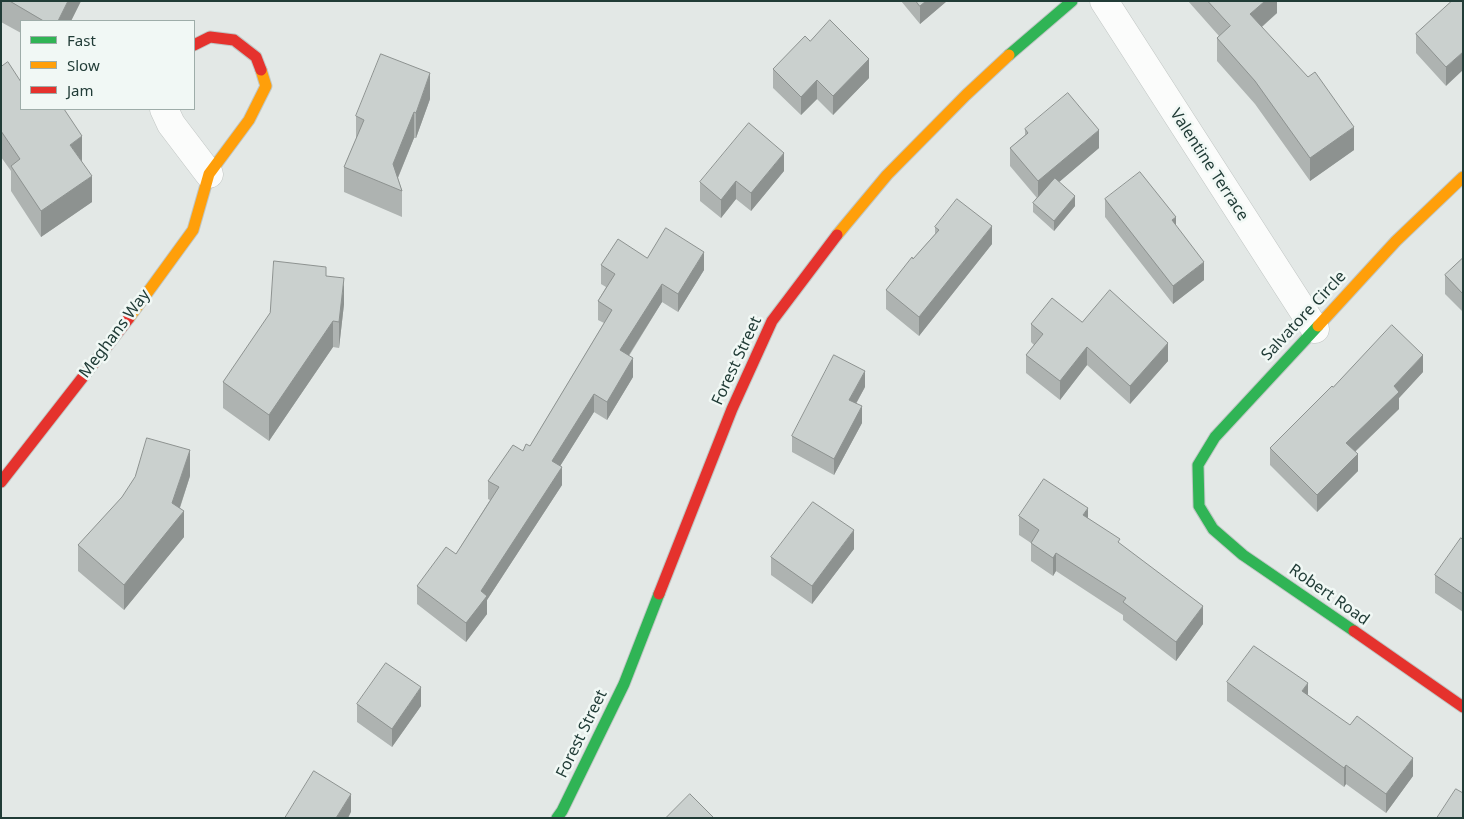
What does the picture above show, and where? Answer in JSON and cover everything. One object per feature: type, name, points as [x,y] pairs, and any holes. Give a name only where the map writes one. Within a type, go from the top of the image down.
[{"type":"street","name":"Forest Street","points":[[557,818],[624,684],[732,409],[772,321],[825,249],[886,175],[966,95],[1029,37],[1072,1]]},
{"type":"street","name":"Valentine Terrace","points":[[1104,1],[1315,329]]},
{"type":"street","name":"Meghans Way","points":[[1,482],[118,331],[193,230],[209,174],[250,120],[266,86],[256,57],[234,40],[210,37],[195,44]]},
{"type":"street","points":[[164,110],[171,124],[209,174]]},
{"type":"street","name":"Salvatore Circle","points":[[1198,493],[1198,465],[1214,437],[1396,241],[1463,177]]},
{"type":"street","name":"Robert Road","points":[[1198,493],[1199,506],[1213,529],[1243,555],[1463,707]]},
{"type":"building","points":[[10,1],[68,1],[58,20],[42,20]]},
{"type":"building","points":[[916,1],[926,1],[920,6]]},
{"type":"building","points":[[1208,1],[1265,1],[1250,14],[1308,77],[1315,72],[1354,127],[1310,158],[1255,81],[1217,38],[1230,26]]},
{"type":"building","points":[[1452,1],[1461,1],[1463,3],[1463,52],[1446,67],[1416,34]]},
{"type":"building","points":[[830,20],[869,59],[833,96],[817,80],[801,97],[773,69],[805,36],[810,41]]},
{"type":"building","points":[[381,54],[430,73],[416,113],[414,112],[393,164],[402,191],[344,167],[364,120],[356,116]]},
{"type":"building","points":[[8,62],[20,80],[20,110],[65,110],[82,136],[70,145],[92,176],[41,211],[11,166],[20,159],[1,131],[1,67]]},
{"type":"building","points":[[1068,93],[1099,130],[1038,181],[1010,148],[1028,133],[1025,129]]},
{"type":"building","points":[[749,123],[784,153],[751,193],[736,181],[721,200],[700,182]]},
{"type":"building","points":[[1140,172],[1176,217],[1172,220],[1204,262],[1173,286],[1105,199]]},
{"type":"building","points":[[1055,178],[1075,196],[1054,221],[1033,203]]},
{"type":"building","points":[[957,199],[992,226],[919,317],[886,290],[912,257],[913,259],[939,230],[935,227]]},
{"type":"building","points":[[666,228],[704,252],[678,294],[662,284],[620,350],[633,358],[607,402],[594,394],[552,461],[562,467],[481,591],[487,596],[466,623],[417,586],[446,547],[456,554],[499,487],[488,481],[513,445],[523,451],[526,444],[530,446],[612,310],[598,301],[615,274],[601,265],[618,239],[647,258]]},
{"type":"building","points":[[1463,258],[1463,294],[1445,275]]},
{"type":"building","points":[[274,261],[326,267],[326,276],[344,278],[339,322],[333,321],[269,415],[223,382],[270,313]]},
{"type":"building","points":[[1110,290],[1168,343],[1130,386],[1087,347],[1060,381],[1026,355],[1043,334],[1031,324],[1052,298],[1082,322]]},
{"type":"building","points":[[1392,325],[1423,355],[1394,386],[1399,392],[1346,443],[1358,454],[1317,495],[1270,448],[1333,387]]},
{"type":"building","points":[[834,355],[865,371],[849,400],[862,406],[834,459],[792,436]]},
{"type":"building","points":[[147,438],[190,450],[172,503],[184,511],[124,585],[78,545],[122,497],[135,477]]},
{"type":"building","points":[[1044,479],[1088,508],[1083,515],[1120,539],[1118,542],[1203,606],[1176,642],[1123,602],[1126,598],[1056,553],[1053,558],[1031,543],[1039,530],[1019,516]]},
{"type":"building","points":[[813,502],[854,530],[812,586],[771,557]]},
{"type":"building","points":[[1461,538],[1463,540],[1463,594],[1435,575]]},
{"type":"building","points":[[1254,646],[1308,683],[1302,691],[1350,725],[1357,716],[1413,758],[1386,794],[1346,765],[1344,768],[1227,682]]},
{"type":"building","points":[[386,663],[421,687],[392,729],[357,704]]},
{"type":"building","points":[[314,771],[351,794],[336,818],[285,818]]},
{"type":"building","points":[[1456,789],[1463,793],[1463,818],[1437,818]]},
{"type":"building","points":[[690,794],[714,818],[666,818]]},
{"type":"traffic: fast","points":[[1009,55],[1072,1]]},
{"type":"traffic: fast","points":[[1318,326],[1215,437],[1198,465],[1199,506],[1213,529],[1243,555],[1354,631]]},
{"type":"traffic: fast","points":[[557,818],[624,684],[659,594]]},
{"type":"traffic: slow","points":[[837,235],[887,175],[966,95],[1009,55]]},
{"type":"traffic: slow","points":[[129,318],[193,230],[209,174],[249,120],[266,86],[261,70]]},
{"type":"traffic: slow","points":[[1318,326],[1396,241],[1463,177]]},
{"type":"traffic: jam","points":[[195,44],[210,37],[234,40],[256,57],[261,70]]},
{"type":"traffic: jam","points":[[659,594],[732,409],[772,321],[837,235]]},
{"type":"traffic: jam","points":[[1,482],[129,318]]},
{"type":"traffic: jam","points":[[1354,631],[1463,707]]}]
